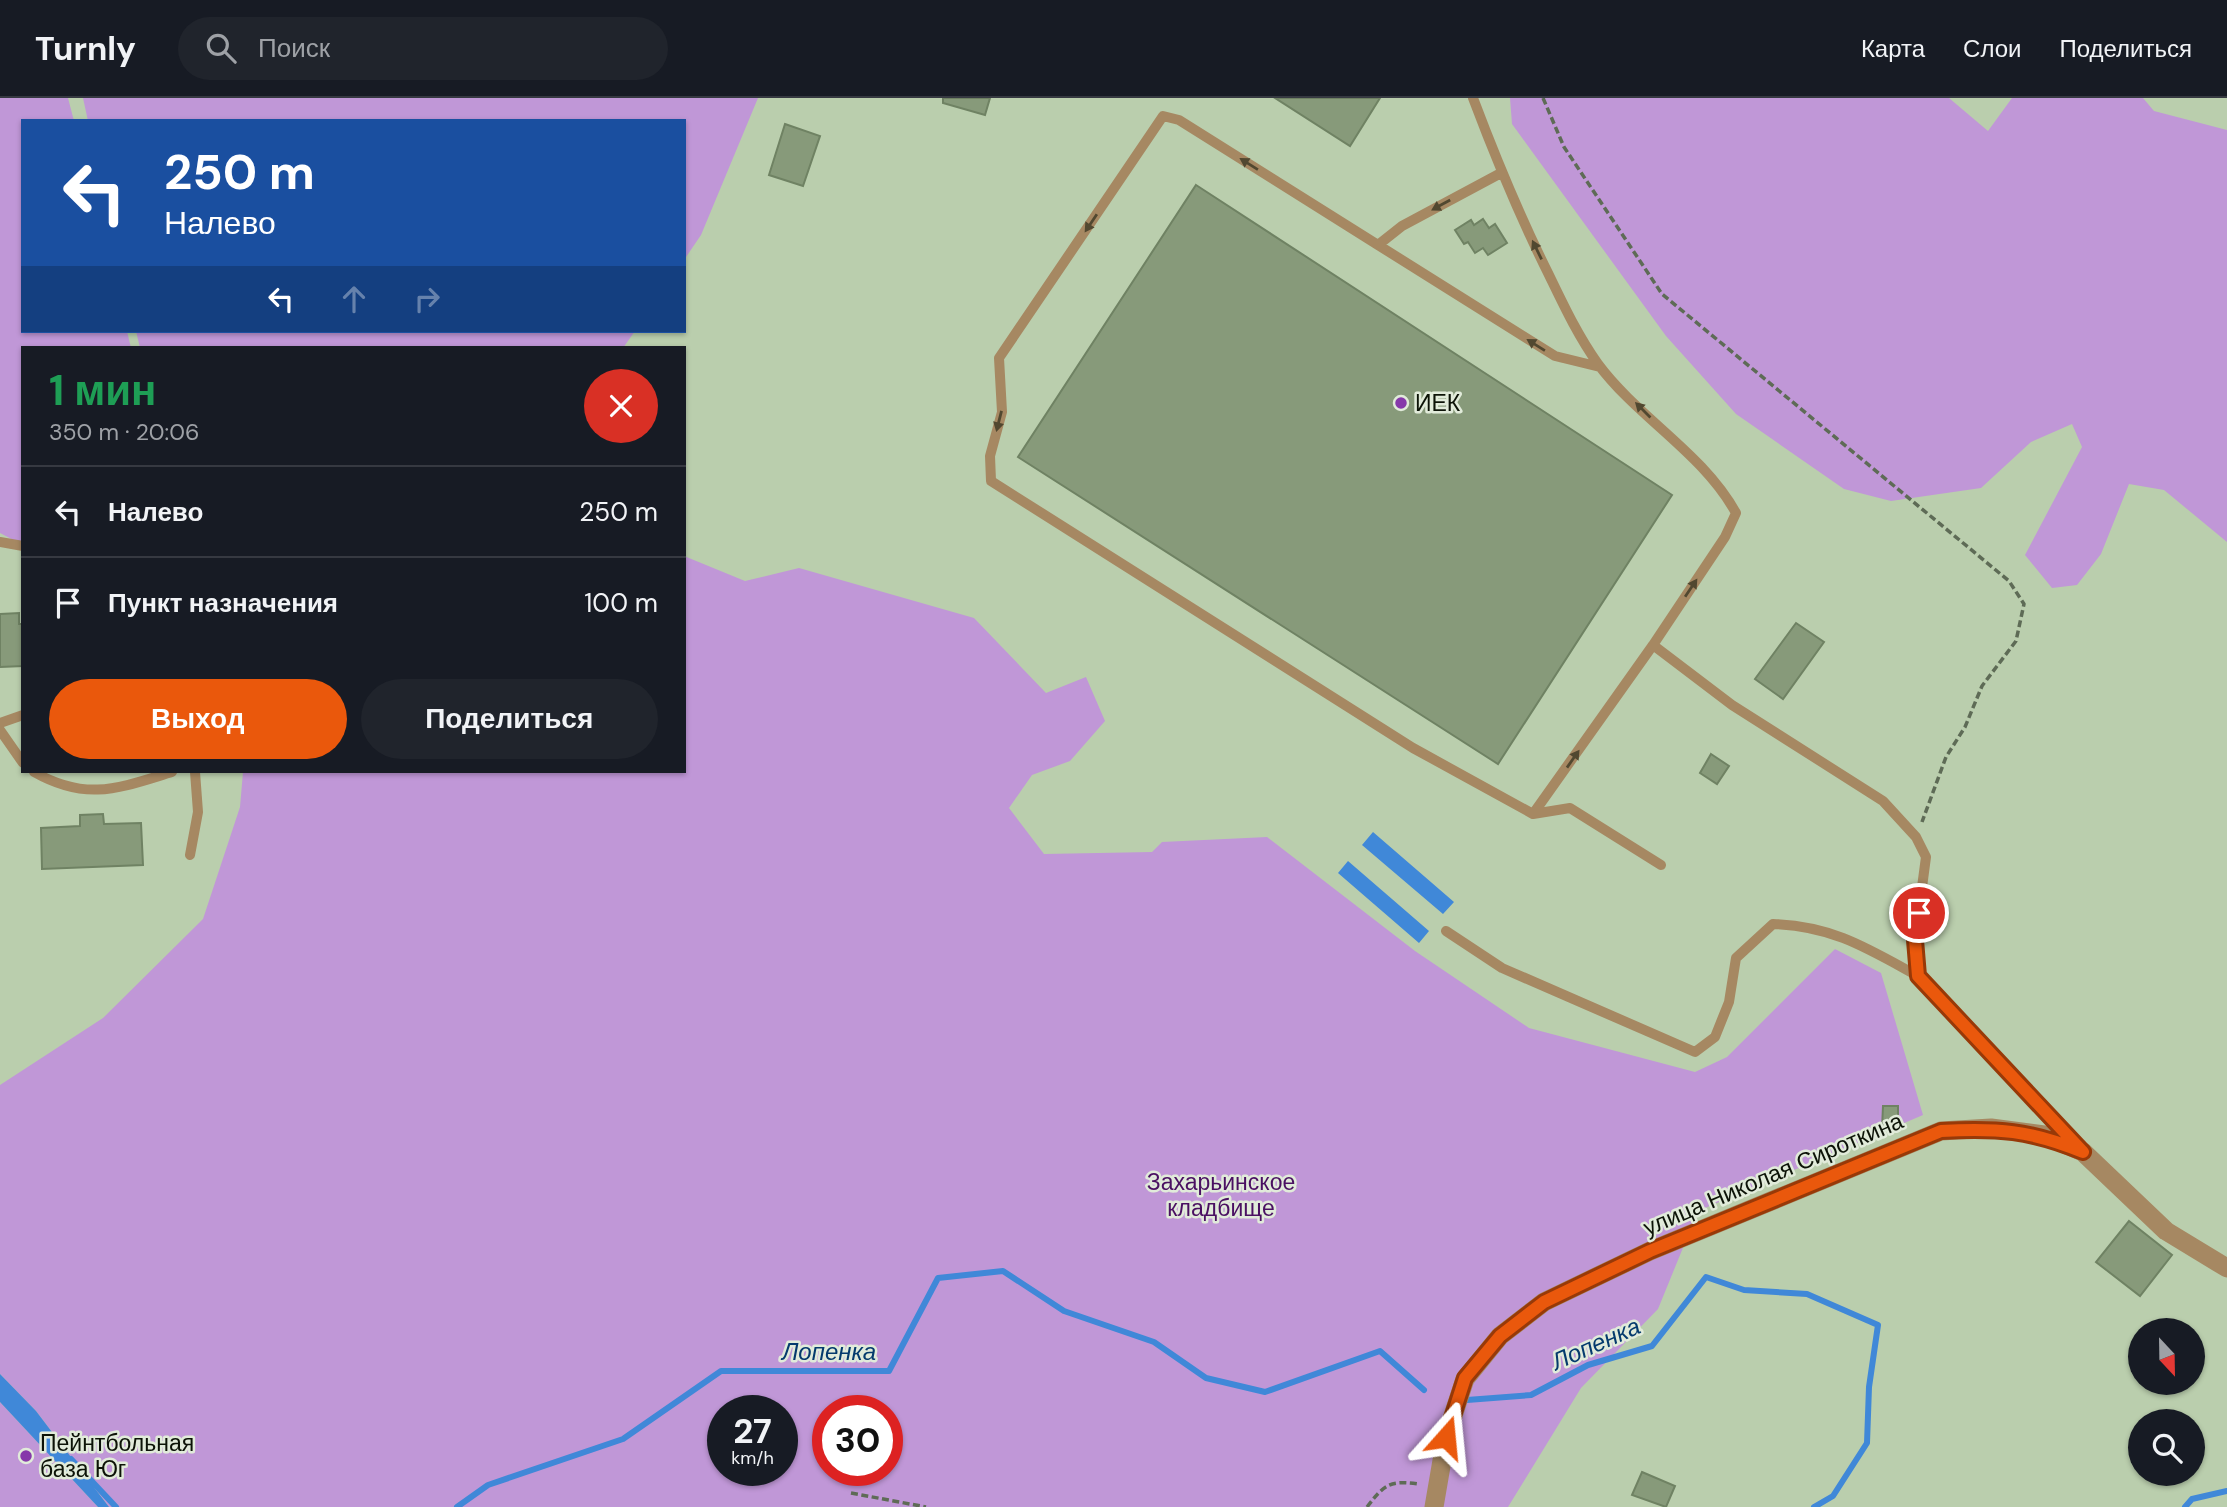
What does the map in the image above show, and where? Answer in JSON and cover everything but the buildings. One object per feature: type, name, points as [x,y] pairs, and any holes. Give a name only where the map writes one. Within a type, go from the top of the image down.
[{"type":"street","name":"улица Николая Сироткина","points":[[1434,1507],[1446,1437],[1465,1378],[1500,1336],[1544,1302],[1650,1251],[1941,1131],[1991,1128],[2044,1135],[2083,1152],[2166,1231],[2227,1268]]},
{"type":"lane","points":[[1473,98],[1501,173],[1578,333],[1600,367],[1698,464],[1727,497],[1736,513],[1725,537],[1653,645],[1533,814]]},
{"type":"lane","points":[[1600,367],[1555,356],[1179,120],[1164,116],[999,358],[1002,412],[990,456],[991,481],[1413,748],[1533,814],[1570,808],[1661,865]]},
{"type":"lane","points":[[1378,245],[1402,226],[1501,173]]},
{"type":"lane","points":[[0,542],[21,546]]},
{"type":"lane","points":[[1653,645],[1732,705],[1883,801],[1916,837],[1926,858],[1915,940],[1918,976]]},
{"type":"lane","points":[[0,723],[21,716]]},
{"type":"lane","points":[[0,730],[21,760]]},
{"type":"lane","points":[[37,773],[93,792],[119,788],[169,773]]},
{"type":"lane","points":[[190,855],[198,812],[195,773]]},
{"type":"lane","points":[[1446,931],[1502,968],[1695,1052],[1715,1037],[1729,1002],[1736,958],[1773,924],[1807,925],[1858,943],[1918,976],[2083,1152]]},
{"type":"path","points":[[1543,98],[1564,147],[1662,294],[2009,581],[2024,604],[2016,640],[1982,686],[1965,727],[1946,757],[1916,837]]},
{"type":"path","points":[[1367,1507],[1383,1487],[1399,1482],[1437,1487]]},
{"type":"path","points":[[851,1493],[926,1507]]},
{"type":"green space","points":[[0,98],[68,98],[73,119],[21,119],[21,333],[127,333],[131,346],[21,346],[21,544],[0,533]]},
{"type":"green space","points":[[83,98],[758,98],[701,235],[686,257],[686,119],[88,119]]},
{"type":"green space","points":[[1510,98],[1949,98],[1988,131],[2012,98],[2143,98],[2154,111],[2227,130],[2227,542],[2164,490],[2129,484],[2101,554],[2077,585],[2052,588],[2025,555],[2082,447],[2072,424],[2031,442],[1981,488],[1891,501],[1844,489],[1736,414],[1666,336],[1512,124]]},
{"type":"green space","points":[[136,333],[634,333],[624,346],[140,346]]},
{"type":"green space","name":"Захарьинское кладбище","points":[[686,557],[745,581],[799,568],[974,618],[1046,693],[1086,677],[1105,721],[1070,761],[1032,775],[1009,808],[1044,854],[1152,852],[1162,842],[1267,837],[1415,951],[1529,1028],[1695,1072],[1727,1057],[1835,949],[1881,973],[1923,1115],[1698,1211],[1658,1309],[1581,1388],[1508,1507],[109,1507],[36,1411],[0,1374],[0,1085],[103,1018],[203,919],[240,807],[243,773],[686,773]]},
{"type":"green space","name":"Пейнтбольная база Юг","points":[[0,1402],[98,1507],[0,1507]]},
{"type":"water","points":[[1373,832],[1454,902],[1443,914],[1362,845]]},
{"type":"water","points":[[1348,861],[1429,931],[1419,943],[1338,873]]},
{"type":"water","points":[[0,1374],[36,1411],[109,1507],[98,1507],[0,1402]]},
{"type":"waterway","name":"Лопенка","points":[[457,1507],[488,1485],[623,1439],[721,1371],[889,1371],[938,1278],[1003,1271],[1064,1311],[1154,1342],[1206,1378],[1265,1392],[1380,1351],[1424,1390]]},
{"type":"waterway","name":"Лопенка","points":[[1467,1400],[1531,1395],[1588,1365],[1652,1346],[1706,1277],[1744,1290],[1807,1294],[1878,1325],[1869,1387],[1867,1443],[1833,1496],[1814,1507]]},
{"type":"waterway","name":"Лопенка","points":[[71,1459],[116,1507]]},
{"type":"waterway","points":[[2185,1507],[2192,1499],[2227,1491]]},
{"type":"place","name":"ИЕК","points":[[1401,403]]},
{"type":"place","name":"Пейнтбольная база Юг","points":[[26,1456]]},
{"type":"route","points":[[1446,1437],[1465,1378],[1500,1336],[1544,1302],[1650,1251],[1941,1131],[1991,1128],[2044,1135],[2083,1152],[1918,976],[1915,940],[1919,913]]}]
